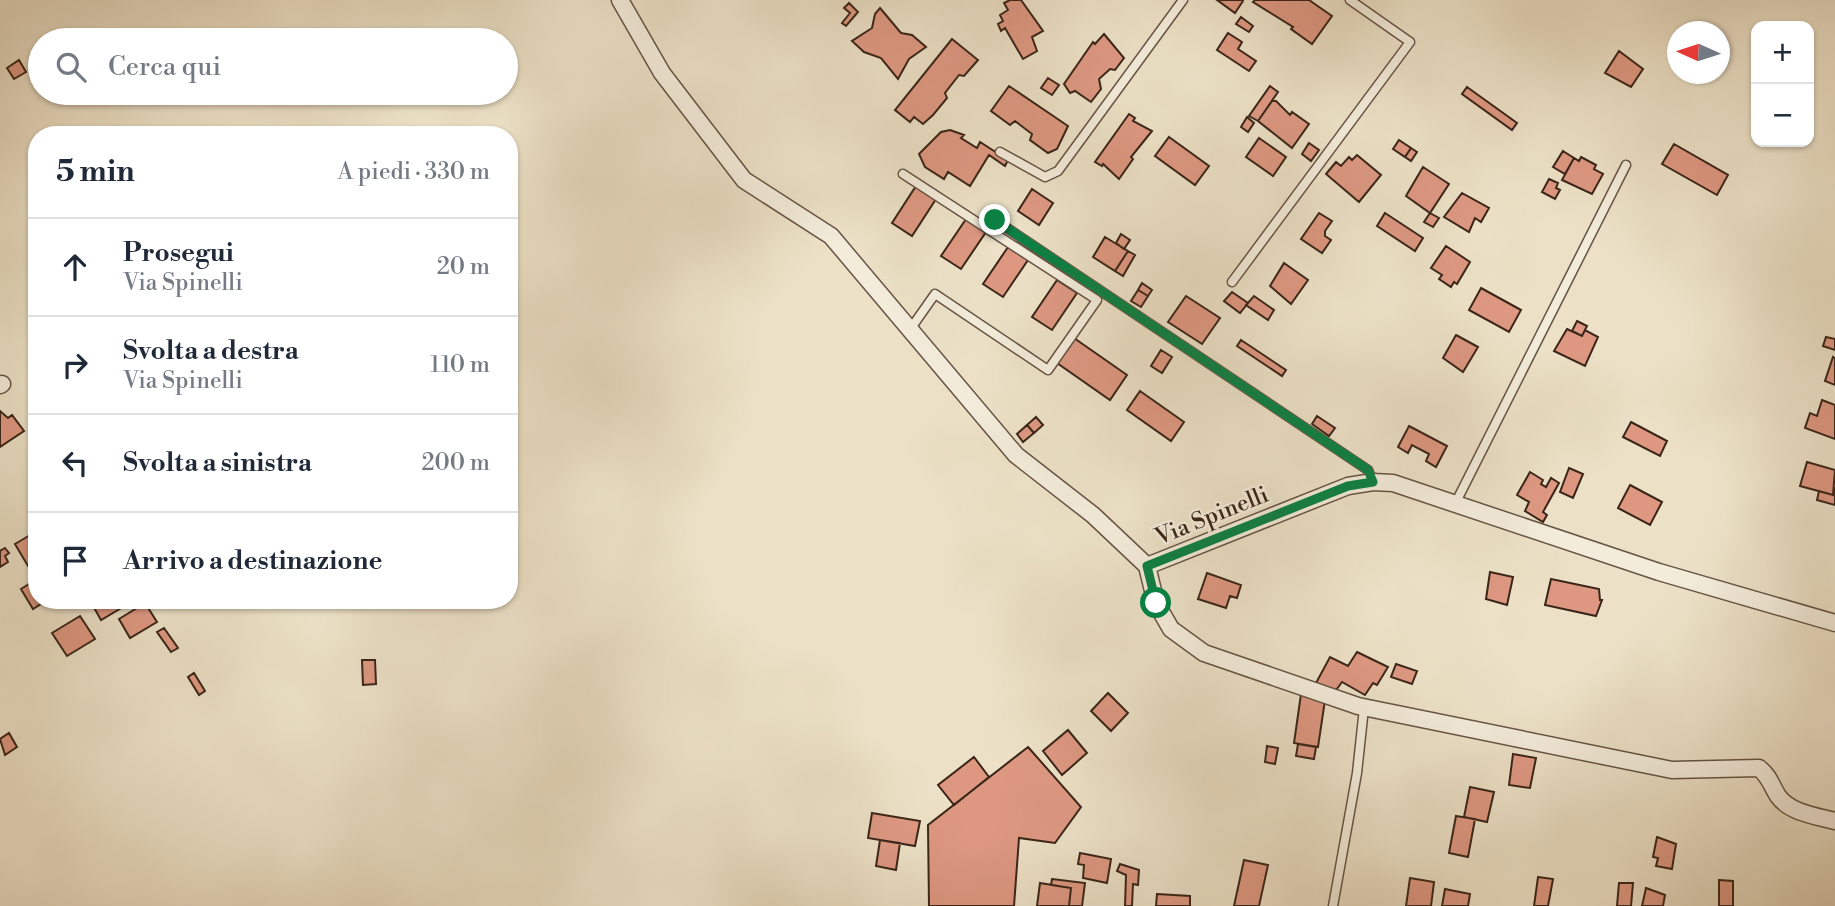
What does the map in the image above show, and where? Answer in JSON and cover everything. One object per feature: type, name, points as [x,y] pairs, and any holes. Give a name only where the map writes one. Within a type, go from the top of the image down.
[{"type":"street","points":[[620,0],[662,73],[744,180],[831,236],[1016,455],[1093,515],[1147,566]]},
{"type":"street","name":"Via Spinelli","points":[[1835,623],[1658,572],[1392,483],[1373,482],[1348,486],[1147,566],[1156,603],[1171,629],[1204,653],[1364,708],[1672,770],[1759,768],[1770,777],[1778,796],[1789,807],[1835,821]]},
{"type":"lane","points":[[1000,152],[1045,177],[1058,171],[1183,0]]},
{"type":"lane","points":[[1232,282],[1410,42],[1350,0]]},
{"type":"lane","points":[[1455,504],[1626,165]]},
{"type":"lane","points":[[903,174],[1097,300],[1048,370],[935,294],[909,331]]},
{"type":"lane","points":[[995,220],[1368,470],[1373,482]]},
{"type":"lane","points":[[1333,906],[1357,773],[1364,708]]},
{"type":"building","points":[[1021,0],[1043,31],[1032,37],[1037,51],[1023,59],[1005,28],[1001,31],[998,24],[1003,21],[1000,15],[1008,10],[1004,3]]},
{"type":"building","points":[[1217,0],[1242,0],[1243,1],[1235,13]]},
{"type":"building","points":[[1309,0],[1332,16],[1312,44],[1291,29],[1293,27],[1253,2]]},
{"type":"building","points":[[849,3],[858,12],[846,26],[842,23],[850,13],[844,8]]},
{"type":"building","points":[[880,8],[901,33],[912,35],[926,47],[909,59],[898,79],[881,58],[864,52],[852,41],[872,28],[875,14]]},
{"type":"building","points":[[1241,17],[1253,26],[1249,32],[1236,24]]},
{"type":"building","points":[[1228,33],[1242,42],[1238,49],[1256,61],[1249,71],[1217,50]]},
{"type":"building","points":[[1104,34],[1124,58],[1115,70],[1110,69],[1099,79],[1101,89],[1091,102],[1075,91],[1070,93],[1064,84],[1093,42],[1095,44]]},
{"type":"building","points":[[952,39],[978,60],[964,76],[959,75],[945,93],[947,98],[933,115],[923,124],[914,117],[910,122],[895,110]]},
{"type":"building","points":[[1619,51],[1643,69],[1631,87],[1605,73]]},
{"type":"building","points":[[19,60],[26,72],[14,79],[7,68]]},
{"type":"building","points":[[1048,78],[1059,85],[1052,95],[1041,88]]},
{"type":"building","points":[[1009,86],[1068,126],[1057,149],[1048,153],[1030,140],[1032,134],[1015,121],[1010,125],[991,111]]},
{"type":"building","points":[[1270,86],[1278,92],[1258,121],[1249,116]]},
{"type":"building","points":[[1467,87],[1517,123],[1512,130],[1462,94]]},
{"type":"building","points":[[1272,101],[1276,101],[1290,115],[1292,112],[1309,124],[1292,148],[1258,121]]},
{"type":"building","points":[[1129,114],[1135,118],[1133,121],[1152,131],[1131,157],[1133,159],[1119,179],[1103,164],[1102,166],[1095,162]]},
{"type":"building","points":[[1247,117],[1254,123],[1248,132],[1241,127]]},
{"type":"building","points":[[950,130],[964,135],[961,138],[977,148],[980,142],[1008,160],[1005,166],[989,155],[970,186],[948,172],[944,179],[925,167],[919,154],[941,132]]},
{"type":"building","points":[[1169,137],[1209,166],[1195,185],[1155,156]]},
{"type":"building","points":[[1259,138],[1286,157],[1273,176],[1246,157]]},
{"type":"building","points":[[1399,140],[1411,148],[1405,157],[1393,149]]},
{"type":"building","points":[[1309,143],[1319,150],[1311,161],[1302,154]]},
{"type":"building","points":[[1674,144],[1728,175],[1717,195],[1662,164]]},
{"type":"building","points":[[1411,148],[1417,152],[1411,161],[1405,157]]},
{"type":"building","points":[[1563,151],[1574,158],[1565,174],[1553,167]]},
{"type":"building","points":[[1357,155],[1381,175],[1359,202],[1326,174],[1336,162],[1341,166],[1349,157],[1352,160]]},
{"type":"building","points":[[1581,157],[1596,165],[1594,169],[1603,174],[1592,194],[1562,180],[1574,158],[1579,161]]},
{"type":"building","points":[[1423,167],[1449,184],[1430,213],[1406,196]]},
{"type":"building","points":[[1549,179],[1558,183],[1556,188],[1560,190],[1555,199],[1542,192]]},
{"type":"building","points":[[916,186],[936,199],[912,236],[892,223]]},
{"type":"building","points":[[1032,189],[1053,203],[1039,225],[1018,211]]},
{"type":"building","points":[[1462,193],[1489,208],[1481,222],[1475,218],[1469,232],[1444,217]]},
{"type":"building","points":[[1319,213],[1332,221],[1325,231],[1325,236],[1331,240],[1322,253],[1301,239]]},
{"type":"building","points":[[1385,213],[1423,238],[1415,251],[1377,226]]},
{"type":"building","points":[[1430,213],[1439,218],[1433,227],[1424,222]]},
{"type":"building","points":[[966,219],[986,232],[961,269],[941,256]]},
{"type":"building","points":[[1121,234],[1130,240],[1124,249],[1116,243]]},
{"type":"building","points":[[1105,237],[1128,251],[1115,271],[1093,257]]},
{"type":"building","points":[[1446,246],[1470,262],[1457,284],[1454,282],[1451,287],[1439,279],[1442,275],[1431,268]]},
{"type":"building","points":[[1008,247],[1028,260],[1003,297],[983,284]]},
{"type":"building","points":[[1128,251],[1135,255],[1123,276],[1115,271]]},
{"type":"building","points":[[1284,263],[1308,280],[1291,304],[1270,286]]},
{"type":"building","points":[[1057,280],[1077,293],[1052,330],[1032,317]]},
{"type":"building","points":[[1142,283],[1152,290],[1148,296],[1138,290]]},
{"type":"building","points":[[1481,288],[1521,310],[1509,332],[1469,310]]},
{"type":"building","points":[[1138,290],[1148,296],[1141,307],[1131,301]]},
{"type":"building","points":[[1232,292],[1248,303],[1240,313],[1224,301]]},
{"type":"building","points":[[1186,296],[1220,318],[1202,344],[1168,322]]},
{"type":"building","points":[[1254,296],[1274,310],[1268,320],[1246,305]]},
{"type":"building","points":[[1577,321],[1587,326],[1582,336],[1572,331]]},
{"type":"building","points":[[1567,329],[1582,336],[1585,330],[1598,337],[1585,366],[1554,351]]},
{"type":"building","points":[[1456,335],[1478,347],[1463,372],[1443,358]]},
{"type":"building","points":[[1826,337],[1835,339],[1835,350],[1823,346]]},
{"type":"building","points":[[1074,338],[1127,375],[1110,400],[1057,363]]},
{"type":"building","points":[[1241,340],[1286,370],[1282,376],[1237,346]]},
{"type":"building","points":[[1161,350],[1172,357],[1162,373],[1151,366]]},
{"type":"building","points":[[1833,357],[1835,358],[1835,385],[1825,381]]},
{"type":"building","points":[[1140,391],[1184,422],[1171,441],[1127,410]]},
{"type":"building","points":[[1822,400],[1835,405],[1835,439],[1805,428],[1810,413],[1817,416]]},
{"type":"building","points":[[0,411],[8,418],[12,415],[24,431],[0,447]]},
{"type":"building","points":[[1317,416],[1335,428],[1329,436],[1312,424]]},
{"type":"building","points":[[1036,417],[1043,425],[1034,433],[1027,425]]},
{"type":"building","points":[[1631,422],[1667,441],[1660,456],[1623,437]]},
{"type":"building","points":[[1027,425],[1034,433],[1023,442],[1017,434]]},
{"type":"building","points":[[1409,426],[1447,446],[1436,467],[1426,461],[1429,454],[1412,445],[1408,453],[1398,447]]},
{"type":"building","points":[[1807,462],[1835,470],[1833,495],[1800,486]]},
{"type":"building","points":[[1569,468],[1583,474],[1573,498],[1560,492]]},
{"type":"building","points":[[1530,472],[1543,480],[1541,484],[1546,487],[1551,478],[1559,483],[1543,512],[1547,515],[1543,522],[1525,511],[1529,502],[1517,495]]},
{"type":"building","points":[[1630,485],[1662,502],[1650,525],[1618,508]]},
{"type":"building","points":[[1835,487],[1835,505],[1817,500],[1819,491],[1833,495]]},
{"type":"building","points":[[28,536],[28,566],[15,544]]},
{"type":"building","points":[[5,548],[9,553],[5,556],[8,562],[0,567],[0,551]]},
{"type":"building","points":[[1490,572],[1513,577],[1507,605],[1486,599]]},
{"type":"building","points":[[1207,573],[1241,585],[1237,598],[1230,596],[1226,608],[1198,599]]},
{"type":"building","points":[[1551,579],[1599,589],[1602,600],[1596,616],[1545,605]]},
{"type":"building","points":[[28,585],[28,601],[21,589]]},
{"type":"building","points":[[95,609],[120,609],[101,620]]},
{"type":"building","points":[[135,609],[149,609],[157,622],[130,638],[119,619]]},
{"type":"building","points":[[80,616],[95,639],[67,656],[52,633]]},
{"type":"building","points":[[164,628],[178,648],[171,652],[157,632]]},
{"type":"building","points":[[1357,652],[1388,667],[1377,685],[1373,683],[1365,695],[1342,682],[1334,693],[1316,683],[1330,657],[1348,666]]},
{"type":"building","points":[[362,660],[375,660],[376,684],[363,685]]},
{"type":"building","points":[[1396,664],[1417,671],[1412,684],[1391,677]]},
{"type":"building","points":[[194,673],[205,691],[199,695],[188,677]]},
{"type":"building","points":[[1108,693],[1128,713],[1111,731],[1091,711]]},
{"type":"building","points":[[1301,694],[1325,700],[1318,747],[1294,743]]},
{"type":"building","points":[[1068,730],[1087,753],[1062,775],[1043,751]]},
{"type":"building","points":[[9,733],[17,747],[5,755],[0,739]]},
{"type":"building","points":[[1298,744],[1316,747],[1314,759],[1296,756]]},
{"type":"building","points":[[1267,746],[1278,748],[1275,764],[1265,762]]},
{"type":"building","points":[[1028,747],[1081,807],[1055,843],[1019,838],[1014,906],[929,906],[928,825]]},
{"type":"building","points":[[1513,754],[1536,758],[1530,788],[1509,785]]},
{"type":"building","points":[[974,757],[989,777],[954,805],[938,785]]},
{"type":"building","points":[[1470,787],[1494,792],[1487,822],[1464,817]]},
{"type":"building","points":[[872,813],[920,821],[915,846],[868,838]]},
{"type":"building","points":[[1456,816],[1475,819],[1468,857],[1449,853]]},
{"type":"building","points":[[1657,837],[1676,844],[1672,869],[1656,866],[1658,858],[1653,857]]},
{"type":"building","points":[[880,840],[900,843],[896,870],[876,866]]},
{"type":"building","points":[[1080,853],[1111,859],[1107,883],[1083,878],[1084,865],[1078,864]]},
{"type":"building","points":[[1244,860],[1268,865],[1259,906],[1234,906]]},
{"type":"building","points":[[1120,864],[1139,870],[1138,885],[1133,884],[1132,906],[1125,906],[1126,875],[1117,871]]},
{"type":"building","points":[[1538,877],[1553,879],[1548,906],[1534,906]]},
{"type":"building","points":[[1410,878],[1434,882],[1431,906],[1406,906]]},
{"type":"building","points":[[1052,879],[1085,883],[1082,906],[1069,906],[1071,888],[1051,885]]},
{"type":"building","points":[[1719,880],[1733,881],[1733,906],[1719,906]]},
{"type":"building","points":[[1040,883],[1071,888],[1069,906],[1037,906]]},
{"type":"building","points":[[1619,883],[1633,883],[1631,906],[1617,906]]},
{"type":"building","points":[[1646,888],[1665,895],[1663,906],[1642,906]]},
{"type":"building","points":[[1445,889],[1470,894],[1468,906],[1442,906]]},
{"type":"building","points":[[1157,894],[1190,896],[1190,906],[1156,906]]},
{"type":"route","points":[[995,220],[1368,470],[1373,482],[1348,486],[1147,566],[1156,603]]}]
